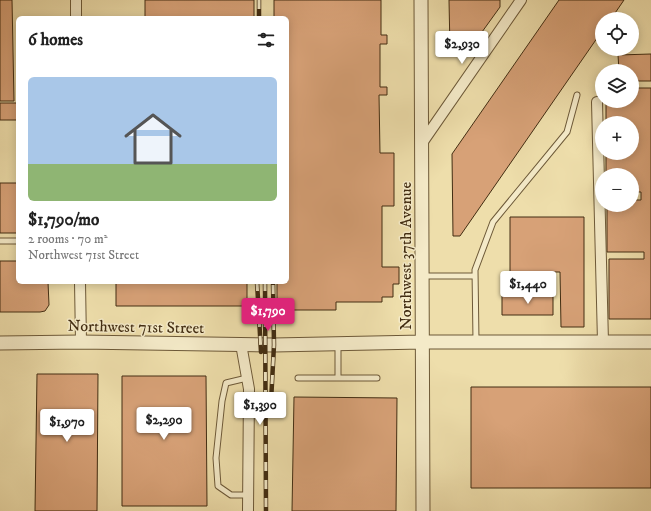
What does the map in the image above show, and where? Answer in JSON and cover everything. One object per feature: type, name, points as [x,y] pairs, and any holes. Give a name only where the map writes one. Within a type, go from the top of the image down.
[{"type":"street","points":[[75,16],[76,0]]},
{"type":"street","name":"Northwest 37th Avenue","points":[[422,0],[423,511]]},
{"type":"street","points":[[422,143],[521,0]]},
{"type":"street","points":[[596,108],[603,342]]},
{"type":"street","points":[[80,284],[81,342]]},
{"type":"street","name":"Northwest 71st Street","points":[[0,343],[81,342],[338,344],[422,342],[651,342]]},
{"type":"street","points":[[240,344],[249,389],[248,511]]},
{"type":"lane","points":[[476,342],[475,276],[493,222],[567,132],[577,95]]},
{"type":"lane","points":[[0,241],[16,241]]},
{"type":"lane","points":[[422,276],[475,276]]},
{"type":"lane","points":[[338,344],[338,378]]},
{"type":"lane","points":[[247,378],[226,383],[222,401],[216,458],[218,486],[231,495],[248,495]]},
{"type":"lane","points":[[298,378],[377,378]]},
{"type":"building","points":[[0,0],[12,0],[14,101],[0,101]]},
{"type":"building","points":[[145,0],[254,0],[254,16],[145,16]]},
{"type":"building","points":[[274,0],[381,0],[381,35],[387,35],[387,44],[380,44],[380,87],[387,87],[387,95],[379,95],[380,153],[394,153],[394,206],[382,206],[382,267],[399,267],[399,284],[393,284],[393,297],[382,297],[382,302],[336,302],[336,310],[277,310],[277,284],[289,284],[289,16],[274,16]]},
{"type":"building","points":[[449,0],[500,0],[500,7],[469,50],[450,50]]},
{"type":"building","points":[[559,0],[624,0],[616,12],[595,12],[595,41],[460,236],[453,236],[452,154]]},
{"type":"building","points":[[639,54],[651,54],[651,81],[639,81],[639,64],[619,64],[618,56],[639,56]]},
{"type":"building","points":[[639,88],[651,88],[651,319],[609,319],[609,259],[644,259],[644,252],[607,252],[607,212],[639,212],[641,192],[639,192],[639,168],[606,168],[606,160],[639,160],[639,116],[606,116],[606,108],[639,108]]},
{"type":"building","points":[[0,103],[16,103],[16,120],[0,120]]},
{"type":"building","points":[[0,183],[16,183],[16,233],[0,233]]},
{"type":"building","points":[[510,217],[584,217],[584,327],[561,327],[560,272],[510,272]]},
{"type":"building","points":[[0,261],[16,261],[16,284],[48,284],[49,305],[45,311],[0,312]]},
{"type":"building","points":[[116,284],[247,284],[247,306],[116,306]]},
{"type":"building","points":[[502,295],[553,295],[553,315],[502,315]]},
{"type":"building","points":[[37,374],[98,374],[97,511],[35,511]]},
{"type":"building","points":[[122,376],[206,376],[207,506],[122,506]]},
{"type":"building","points":[[471,387],[651,387],[651,488],[471,488]]},
{"type":"building","points":[[294,397],[397,398],[396,511],[292,511]]},
{"type":"railway","points":[[259,0],[259,16]]},
{"type":"railway","points":[[257,284],[261,352]]},
{"type":"railway","points":[[265,284],[266,511]]},
{"type":"railway","points":[[271,402],[274,345],[273,284]]}]
